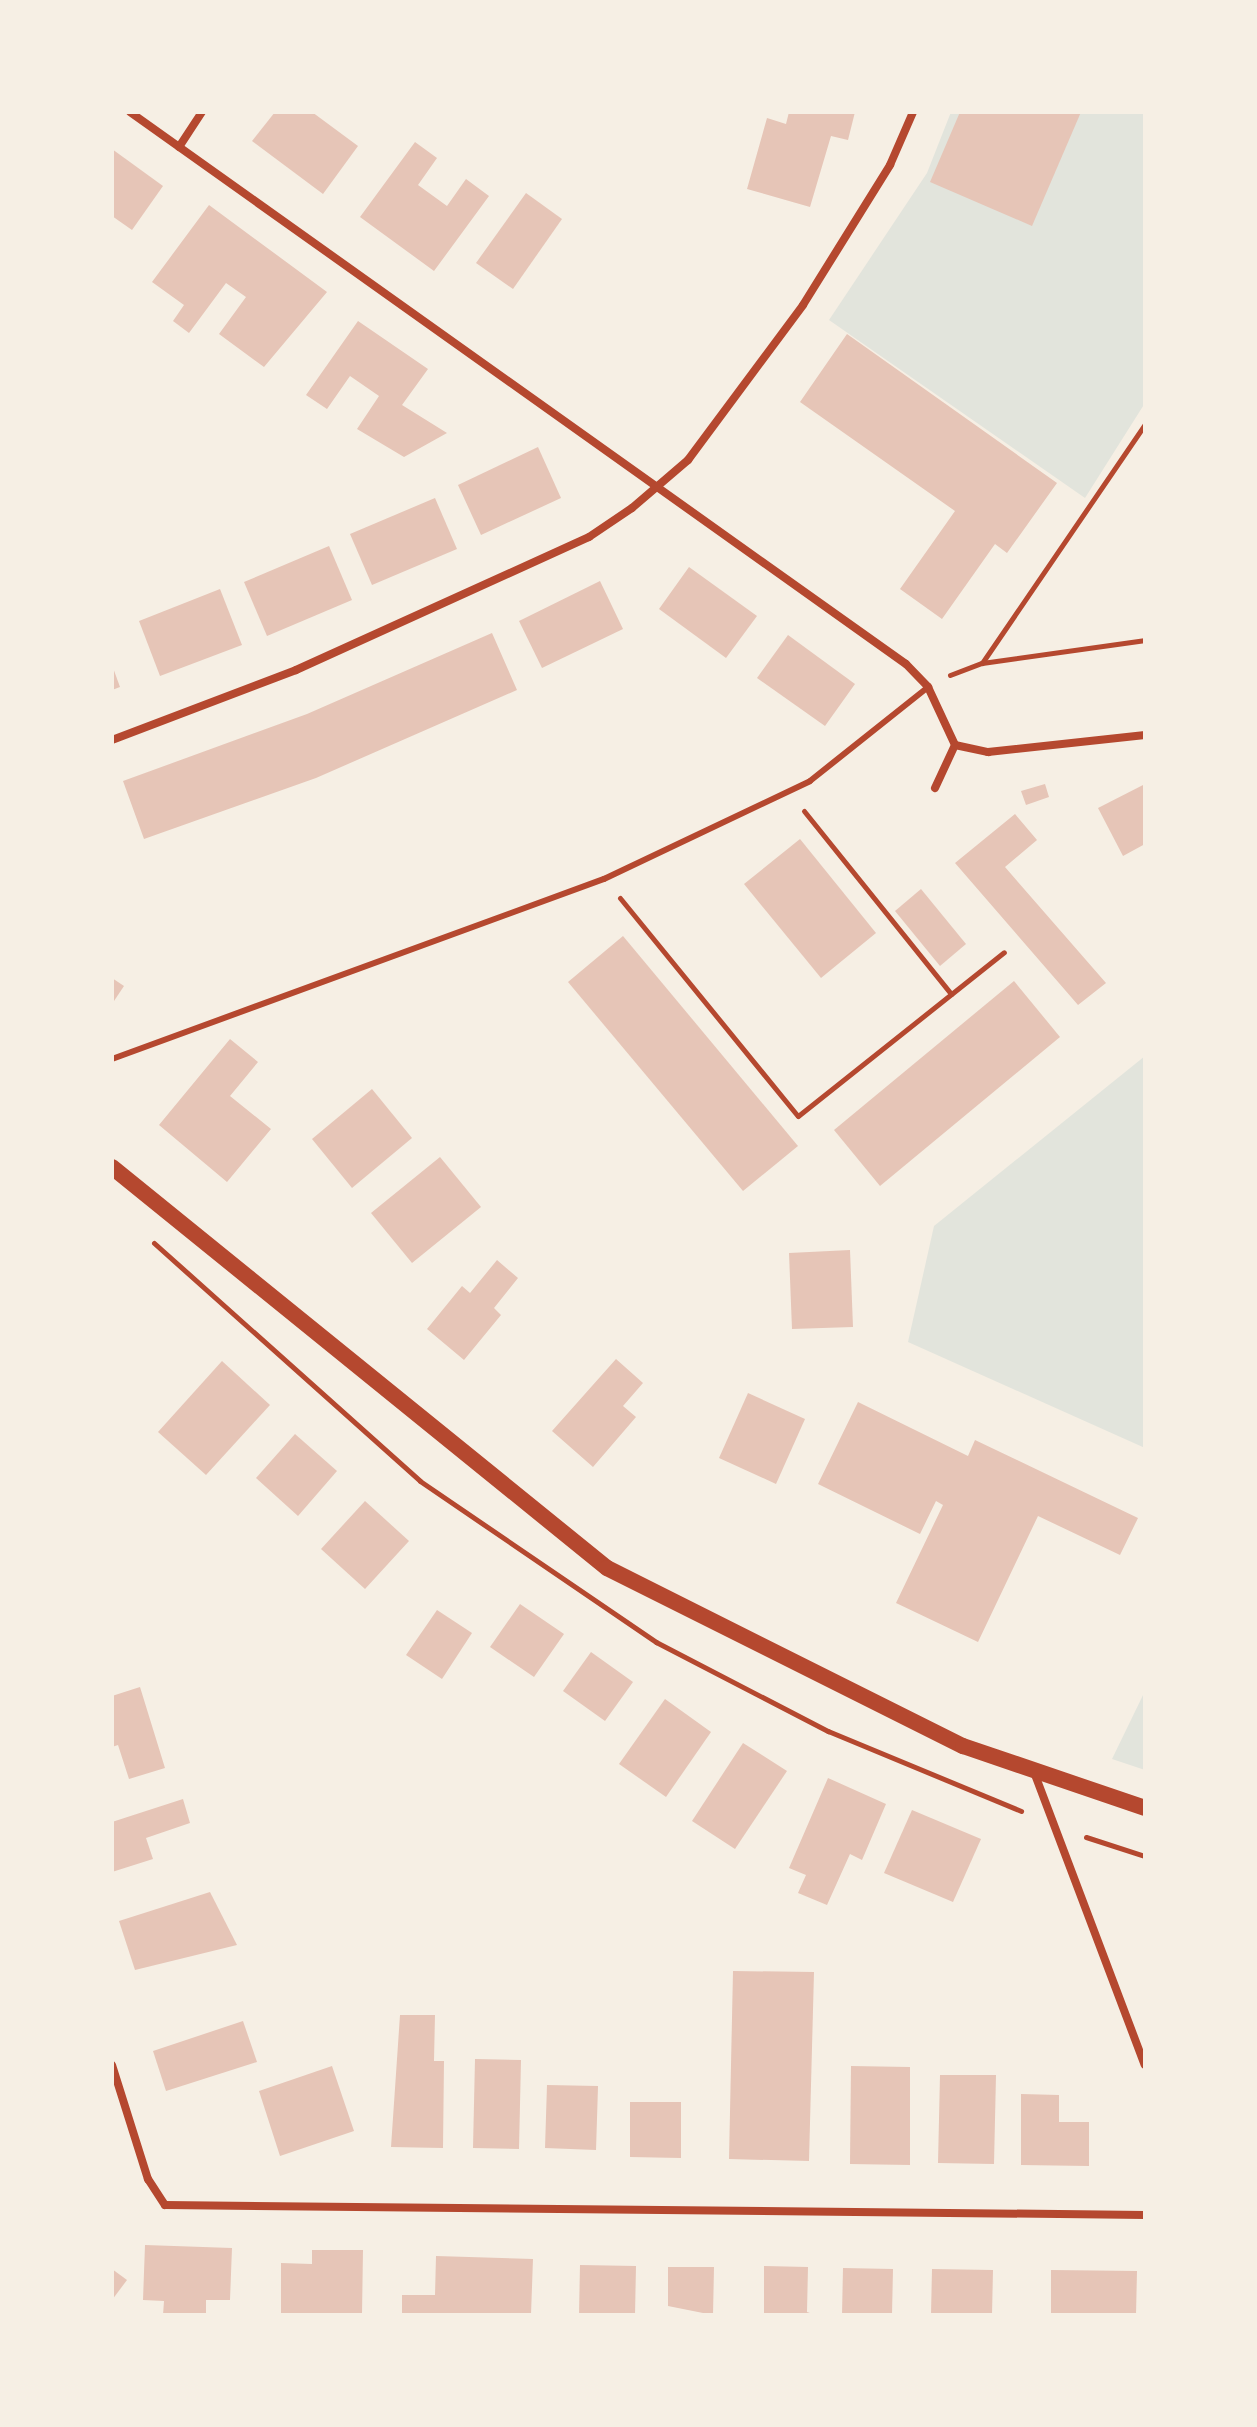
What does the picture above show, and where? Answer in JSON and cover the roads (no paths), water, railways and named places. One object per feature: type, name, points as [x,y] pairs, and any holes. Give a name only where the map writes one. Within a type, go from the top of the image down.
[{"type":"main road","points":[[112,1167],[607,1568],[769,1655],[1034,1772],[1145,1808]]},
{"type":"street","points":[[130,112],[654,488],[906,664],[928,687],[955,745],[935,788]]},
{"type":"street","points":[[179,147],[202,112]]},
{"type":"street","points":[[112,740],[296,670],[589,537],[654,488],[711,432],[803,305],[890,165],[913,112]]},
{"type":"street","points":[[955,745],[988,752],[1145,735]]},
{"type":"street","points":[[1034,1772],[1145,2065]]},
{"type":"street","points":[[112,2065],[148,2179],[165,2205],[1145,2215]]},
{"type":"lane","points":[[112,1059],[604,879],[788,792],[848,756],[928,687]]}]
